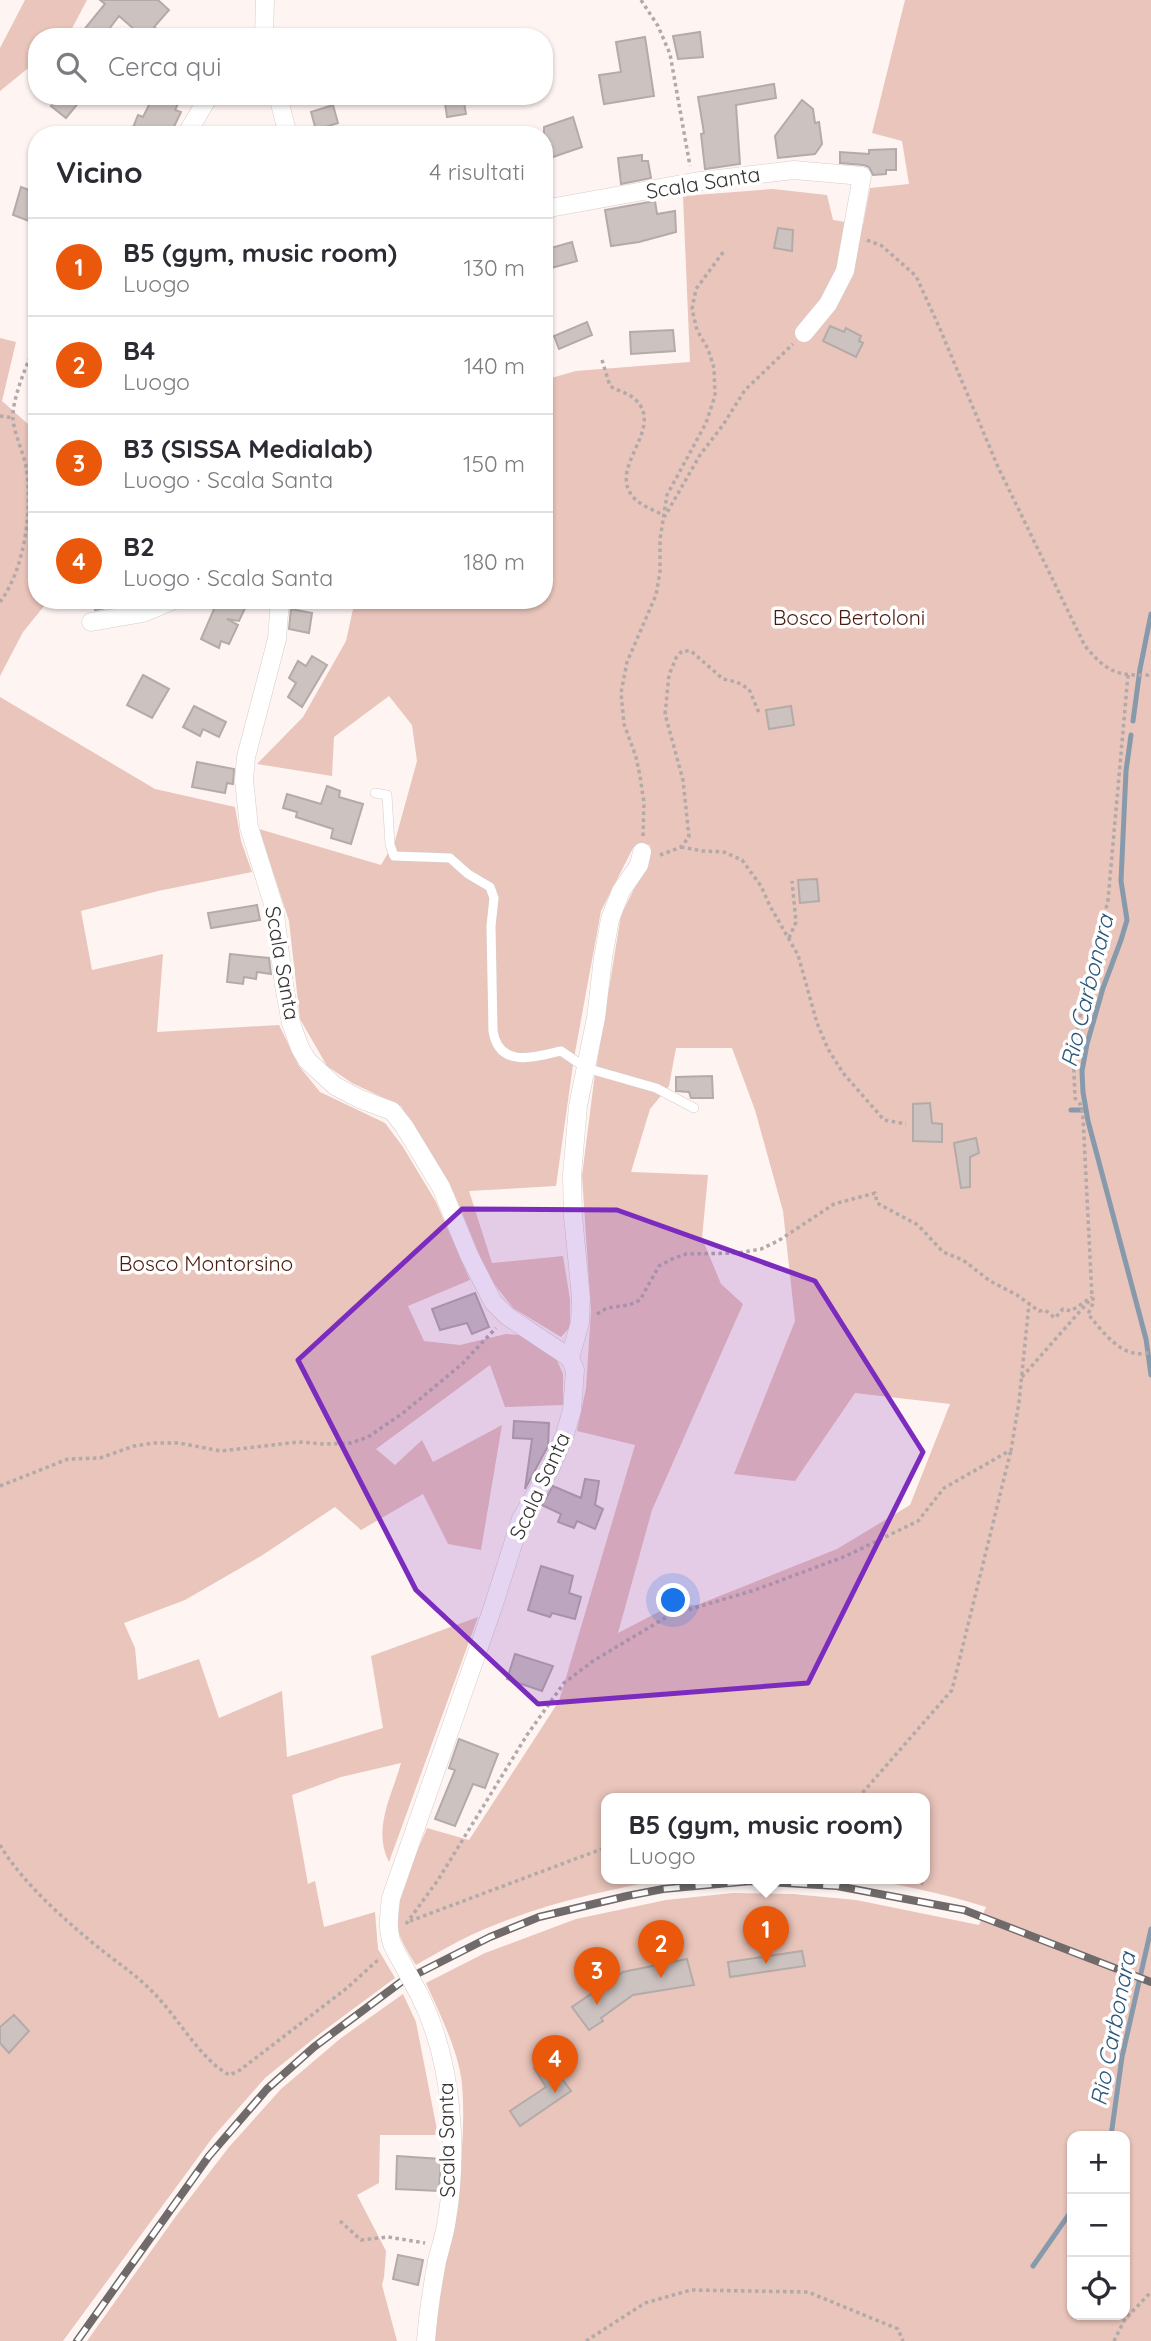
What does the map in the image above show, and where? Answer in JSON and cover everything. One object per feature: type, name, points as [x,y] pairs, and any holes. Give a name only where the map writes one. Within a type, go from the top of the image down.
[{"type":"street","points":[[264,28],[265,0]]},
{"type":"street","points":[[191,126],[204,105]]},
{"type":"street","points":[[280,105],[286,126]]},
{"type":"street","name":"Scala Santa","points":[[553,207],[693,182],[794,170],[862,176],[853,235]]},
{"type":"street","points":[[804,333],[828,304],[845,271],[853,235]]},
{"type":"street","points":[[91,622],[153,609]]},
{"type":"street","name":"Scala Santa","points":[[279,609],[277,639],[246,757],[244,780],[249,827],[274,907],[291,1023],[300,1048],[307,1060],[335,1086],[392,1111],[404,1126],[446,1198],[493,1302],[508,1316],[570,1358],[575,1370],[572,1410],[551,1467],[521,1519],[391,1898],[388,1919],[393,1947],[425,2006],[445,2072],[451,2118],[452,2167],[446,2225],[431,2295],[426,2341]]},
{"type":"street","points":[[570,1358],[580,1322],[581,1298],[572,1175],[578,1106],[596,1018],[610,919],[621,891],[641,859]]},
{"type":"lane","points":[[375,793],[387,795],[390,845],[394,856],[450,858],[468,874],[491,887],[494,898],[491,953],[495,1043],[508,1054],[527,1059],[561,1051],[586,1068],[656,1088],[694,1108]]},
{"type":"path","points":[[641,0],[658,26],[670,54],[693,182]]},
{"type":"path","points":[[853,235],[882,246],[916,276],[998,467],[1085,646],[1101,665],[1128,675],[1149,675],[1151,671]]},
{"type":"path","points":[[724,251],[696,289],[692,309],[697,330],[708,349],[713,368],[715,396],[706,424],[667,495],[666,516],[660,539],[660,572],[656,595],[627,662],[621,693],[624,724],[640,776],[644,825],[641,859],[681,847],[724,852],[742,860],[761,886],[798,955],[817,1023],[833,1057],[884,1120],[906,1124]]},
{"type":"path","points":[[666,516],[700,455],[745,390],[804,333]]},
{"type":"path","points":[[603,359],[611,386],[636,400],[645,419],[639,442],[626,472],[626,487],[637,500],[666,516]]},
{"type":"path","points":[[28,368],[15,404],[13,418],[28,480]]},
{"type":"path","points":[[0,416],[13,418]]},
{"type":"path","points":[[0,602],[15,576],[22,548],[28,499]]},
{"type":"path","points":[[681,847],[688,837],[683,780],[665,714],[669,675],[676,657],[682,651],[691,651],[723,679],[737,682],[749,689],[759,713]]},
{"type":"path","points":[[1128,675],[1108,900],[1073,1048],[1075,1098],[1081,1105],[1083,1117],[1094,1301],[1088,1314],[1112,1342],[1129,1351],[1143,1354],[1151,1352]]},
{"type":"path","points":[[789,938],[796,922],[792,881]]},
{"type":"path","points":[[580,1322],[607,1308],[629,1306],[640,1300],[659,1266],[671,1259],[686,1254],[738,1253],[761,1249],[778,1241],[834,1204],[875,1193],[877,1203],[918,1225],[943,1252],[963,1260],[990,1281],[1039,1311],[1045,1310],[1055,1318],[1063,1310],[1071,1311],[1093,1297]]},
{"type":"path","points":[[1021,1378],[1093,1297]]},
{"type":"path","points":[[862,1793],[952,1690],[1011,1450],[1029,1304]]},
{"type":"path","points":[[0,1486],[68,1459],[100,1458],[134,1446],[154,1443],[179,1443],[221,1451],[298,1442],[351,1443],[368,1437],[403,1413],[463,1364],[508,1316]]},
{"type":"path","points":[[0,1845],[14,1867],[39,1893],[103,1951],[143,1980],[206,2055],[230,2075],[347,1988],[393,1947],[438,1880],[527,1735],[564,1683],[628,1638],[670,1615],[755,1590],[846,1556],[918,1521],[944,1488],[1011,1450]]},
{"type":"path","points":[[408,1922],[601,1849]]},
{"type":"path","points":[[340,2221],[361,2240],[388,2237],[441,2246]]},
{"type":"path","points":[[586,2341],[645,2303],[691,2290],[808,2292],[898,2329],[903,2341]]},
{"type":"path","points":[[1114,2341],[1125,2319],[1151,2292]]},
{"type":"highlighted area","points":[[462,1209],[617,1210],[815,1281],[923,1452],[808,1683],[538,1704],[416,1590],[298,1360]]},
{"type":"green space","points":[[25,0],[87,0],[72,28],[28,28],[28,68],[0,91],[0,48]]},
{"type":"green space","name":"Bosco Bertoloni","points":[[905,0],[1151,0],[1151,2341],[432,2341],[459,2180],[463,2115],[462,2084],[457,2059],[426,1983],[485,1953],[576,1919],[666,1900],[733,1893],[793,1894],[856,1900],[979,1925],[986,1907],[895,1884],[930,1884],[930,1793],[601,1793],[601,1884],[643,1884],[555,1904],[509,1919],[451,1945],[416,1965],[402,1941],[396,1921],[397,1905],[408,1871],[427,1828],[469,1840],[559,1701],[635,1445],[577,1431],[586,1388],[591,1311],[582,1176],[594,1081],[621,915],[648,861],[650,845],[633,848],[601,911],[574,1058],[556,1186],[469,1191],[492,1263],[563,1256],[570,1299],[570,1327],[561,1337],[513,1308],[488,1276],[453,1191],[401,1106],[352,1083],[327,1066],[300,1019],[289,921],[259,829],[381,865],[395,841],[417,761],[412,725],[389,696],[334,737],[332,776],[257,764],[303,717],[346,641],[353,609],[553,609],[553,377],[576,371],[690,362],[683,196],[773,189],[827,195],[833,220],[863,225],[870,188],[909,184],[902,141],[872,133]],"holes":[[[676,1048],[732,1048],[755,1110],[783,1211],[795,1321],[734,1474],[795,1481],[855,1393],[950,1404],[910,1505],[837,1549],[697,1605],[670,1606],[618,1633],[652,1510],[743,1304],[721,1284],[702,1238],[708,1175],[631,1172],[650,1109],[669,1086]]]},
{"type":"green space","points":[[0,338],[16,342],[2,401],[28,424],[28,609],[42,609],[23,632],[0,676]]},
{"type":"green space","name":"Bosco Montorsino","points":[[0,697],[155,789],[235,807],[241,841],[252,872],[158,891],[81,911],[92,970],[163,954],[157,1032],[279,1025],[299,1066],[320,1092],[385,1123],[403,1147],[436,1202],[470,1280],[408,1306],[424,1341],[460,1345],[506,1334],[520,1335],[555,1356],[563,1374],[563,1405],[505,1407],[490,1365],[376,1449],[395,1465],[422,1440],[433,1462],[502,1425],[481,1550],[448,1544],[423,1494],[361,1530],[335,1507],[261,1556],[185,1600],[124,1623],[135,1648],[138,1680],[199,1659],[219,1718],[282,1691],[287,1757],[383,1728],[371,1656],[478,1617],[389,1862],[384,1850],[383,1825],[401,1763],[341,1777],[292,1795],[308,1884],[315,1881],[324,1927],[375,1912],[378,1949],[395,1978],[265,2078],[213,2137],[63,2341],[0,2341]]},
{"type":"green space","points":[[403,1994],[416,2022],[438,2135],[380,2135],[379,2183],[357,2195],[386,2251],[382,2285],[397,2341],[87,2341],[229,2147],[281,2089],[341,2038]]},
{"type":"building","points":[[100,0],[158,0],[169,10],[155,28],[133,28],[119,16],[110,28],[85,28],[105,4]]},
{"type":"building","points":[[700,32],[703,57],[678,59],[673,36]]},
{"type":"building","points":[[645,37],[654,96],[604,104],[599,75],[621,72],[616,42]]},
{"type":"building","points":[[774,84],[776,98],[736,105],[740,164],[705,169],[701,134],[704,133],[698,97]]},
{"type":"building","points":[[802,100],[813,109],[815,123],[819,122],[822,144],[815,154],[778,158],[775,136]]},
{"type":"building","points":[[52,105],[77,105],[66,118]]},
{"type":"building","points":[[149,105],[178,105],[175,110],[181,112],[174,126],[134,126],[138,115],[143,117]]},
{"type":"building","points":[[333,105],[338,123],[315,126],[311,112]]},
{"type":"building","points":[[445,105],[464,105],[466,114],[447,117]]},
{"type":"building","points":[[573,117],[582,147],[553,157],[553,126],[547,126]]},
{"type":"building","points":[[896,149],[896,170],[886,170],[886,174],[873,175],[869,167],[864,165],[840,163],[840,152],[869,154],[869,150]]},
{"type":"building","points":[[642,155],[642,161],[648,161],[651,178],[621,184],[618,158]]},
{"type":"building","points":[[21,187],[28,190],[28,221],[13,215]]},
{"type":"building","points":[[655,201],[657,214],[675,211],[676,232],[611,246],[605,210]]},
{"type":"building","points":[[778,228],[793,230],[792,251],[774,248]]},
{"type":"building","points":[[572,242],[577,261],[553,268],[553,247]]},
{"type":"building","points":[[587,322],[592,335],[559,349],[554,336]]},
{"type":"building","points":[[830,326],[844,332],[846,328],[861,336],[859,341],[863,343],[856,357],[823,341]]},
{"type":"building","points":[[673,330],[675,351],[631,354],[630,332]]},
{"type":"building","points":[[214,609],[245,609],[239,621],[227,619],[238,625],[229,644],[221,641],[219,648],[201,639]]},
{"type":"building","points":[[291,609],[312,613],[309,633],[289,629]]},
{"type":"building","points":[[312,656],[327,665],[302,707],[288,697],[296,683],[289,678],[298,661],[306,666]]},
{"type":"building","points":[[143,675],[169,689],[152,718],[127,705]]},
{"type":"building","points":[[194,706],[226,722],[219,737],[203,729],[200,736],[183,727]]},
{"type":"building","points":[[791,706],[794,725],[769,729],[766,710]]},
{"type":"building","points":[[197,762],[234,769],[233,784],[227,783],[225,793],[192,787]]},
{"type":"building","points":[[327,786],[340,791],[339,797],[363,804],[351,844],[331,838],[333,829],[296,817],[297,812],[283,808],[287,794],[321,804]]},
{"type":"building","points":[[817,879],[819,901],[800,903],[798,880]]},
{"type":"building","points":[[257,905],[260,920],[211,928],[208,913]]},
{"type":"building","points":[[230,954],[269,958],[271,974],[257,972],[256,979],[244,977],[243,984],[227,982]]},
{"type":"building","points":[[712,1076],[713,1098],[691,1098],[689,1092],[676,1091],[676,1077]]},
{"type":"building","points":[[930,1103],[932,1123],[942,1124],[942,1142],[913,1141],[913,1104]]},
{"type":"building","points":[[976,1138],[979,1153],[970,1157],[970,1187],[961,1188],[954,1143]]},
{"type":"building","points":[[475,1293],[489,1327],[472,1334],[467,1323],[440,1330],[432,1309]]},
{"type":"building","points":[[514,1421],[549,1423],[548,1446],[525,1489],[532,1439],[513,1438]]},
{"type":"building","points":[[585,1479],[599,1481],[595,1505],[603,1509],[595,1529],[577,1521],[574,1528],[558,1522],[561,1514],[542,1505],[553,1486],[581,1498]]},
{"type":"building","points":[[541,1566],[573,1576],[569,1593],[581,1597],[575,1619],[552,1613],[550,1617],[528,1610]]},
{"type":"building","points":[[515,1654],[553,1666],[542,1691],[507,1679]]},
{"type":"building","points":[[459,1739],[498,1754],[485,1788],[473,1784],[455,1826],[435,1819],[455,1770],[449,1768]]},
{"type":"building","points":[[802,1951],[805,1966],[730,1977],[728,1962]]},
{"type":"building","points":[[687,1959],[694,1985],[633,1995],[589,2030],[572,2007],[623,1972]]},
{"type":"building","points":[[14,2015],[29,2031],[9,2053],[0,2043],[0,2027]]},
{"type":"building","points":[[548,2060],[571,2091],[520,2126],[510,2111],[546,2087],[534,2068]]},
{"type":"building","points":[[397,2156],[441,2159],[439,2191],[396,2189]]},
{"type":"building","points":[[398,2255],[423,2260],[418,2285],[393,2279]]},
{"type":"waterway","name":"Rio Carbonara","points":[[1133,721],[1151,614]]},
{"type":"waterway","name":"Rio Carbonara","points":[[1131,735],[1126,771],[1121,881],[1127,920],[1103,988],[1082,1071],[1088,1121],[1146,1339],[1151,1375]]},
{"type":"waterway","points":[[1071,1110],[1086,1110]]},
{"type":"waterway","name":"Rio Carbonara","points":[[1112,2131],[1122,2057],[1151,1929]]},
{"type":"waterway","name":"Rio Carbonara","points":[[1033,2266],[1067,2217]]},
{"type":"railway","points":[[77,2341],[209,2156],[267,2089],[314,2047],[401,1982],[490,1937],[539,1917],[663,1889],[718,1884]]},
{"type":"railway","points":[[803,1884],[837,1886],[964,1910],[1151,1982]]},
{"type":"place","name":"B5 (gym, music room)","points":[[766,1964]]},
{"type":"place","name":"B4","points":[[661,1978]]},
{"type":"place","name":"B3 (SISSA Medialab)","points":[[597,2005]]},
{"type":"place","name":"B2","points":[[555,2093]]}]
